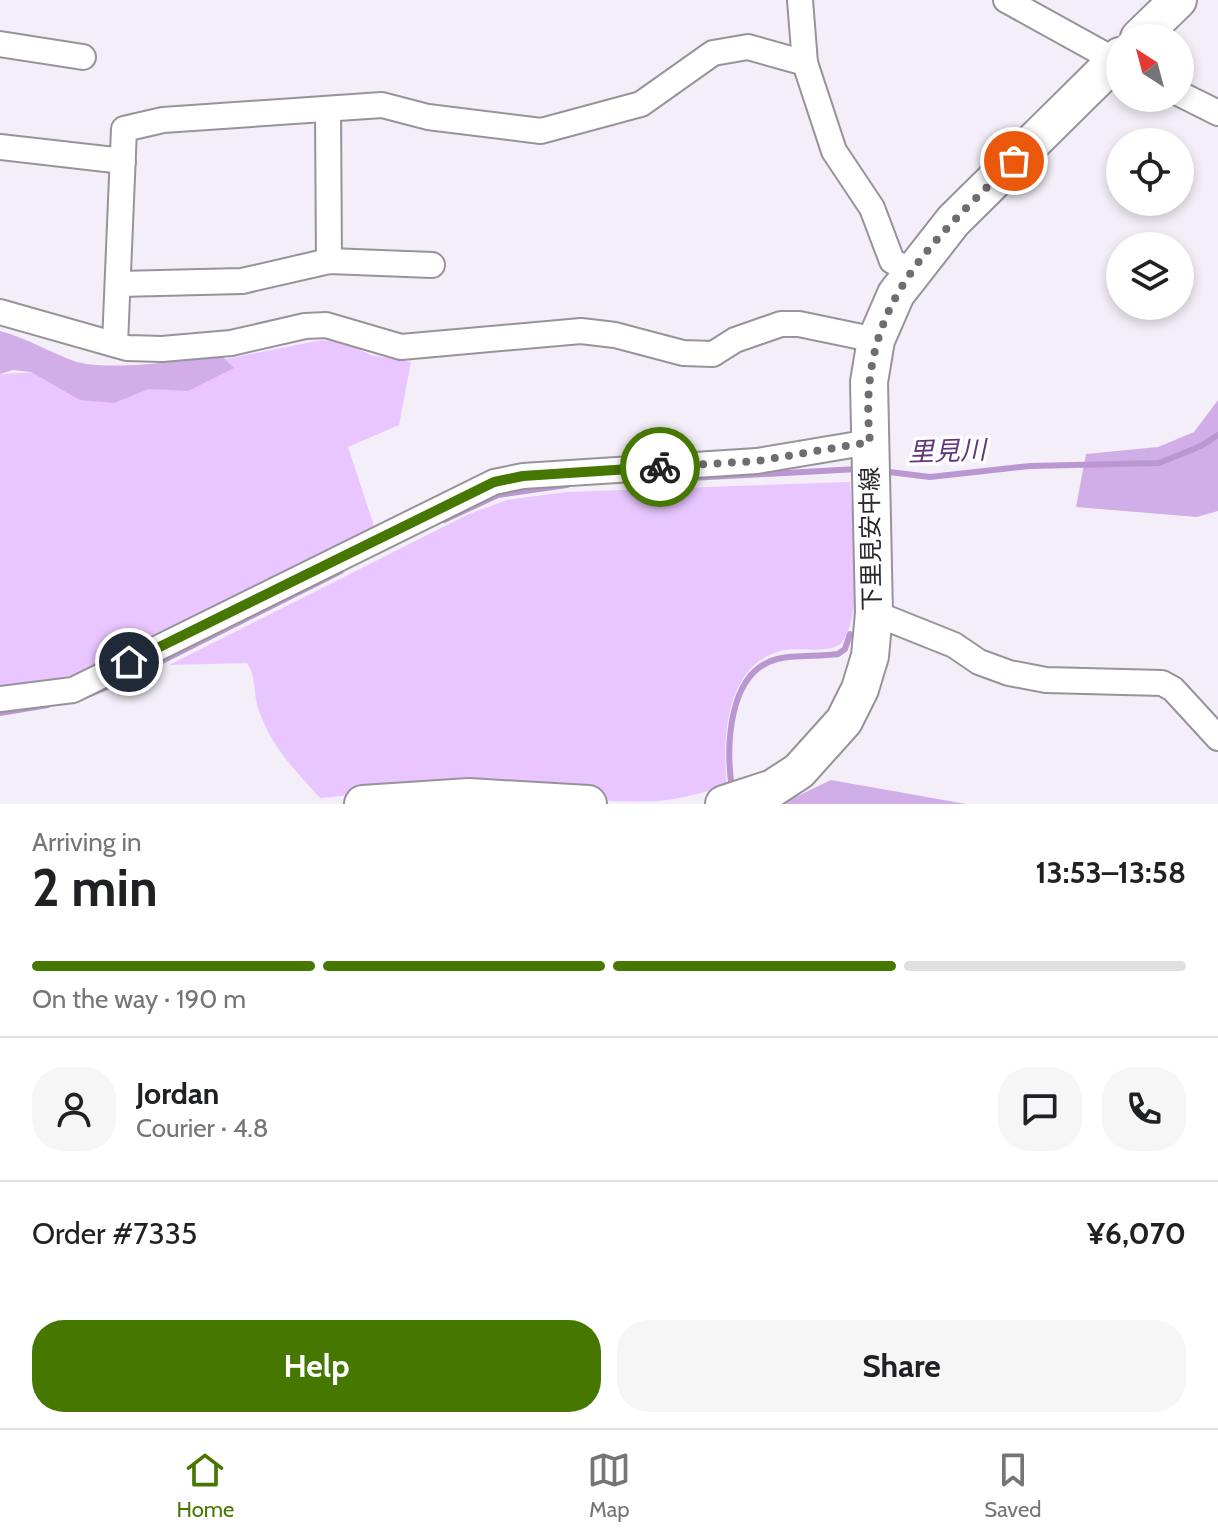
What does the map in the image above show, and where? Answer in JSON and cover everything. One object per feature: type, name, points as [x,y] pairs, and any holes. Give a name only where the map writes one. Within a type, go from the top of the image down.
[{"type":"main road","name":"下里見安中線","points":[[1154,24],[1178,0]]},
{"type":"main road","name":"下里見安中線","points":[[724,804],[773,788],[799,771],[844,721],[870,656],[874,613],[869,382],[876,340],[911,271],[953,221],[1106,72]]},
{"type":"main road","points":[[363,804],[469,797],[588,804]]},
{"type":"street","points":[[800,0],[805,63],[834,151],[872,208],[892,261],[911,271]]},
{"type":"street","points":[[1006,0],[1106,47]]},
{"type":"street","points":[[0,44],[83,57]]},
{"type":"street","points":[[115,344],[124,129],[163,120],[382,105],[428,117],[541,131],[641,104],[713,53],[748,47],[805,63]]},
{"type":"street","points":[[1194,101],[1218,113]]},
{"type":"street","points":[[328,110],[329,261]]},
{"type":"street","points":[[0,147],[123,161]]},
{"type":"street","points":[[119,284],[242,281],[329,261],[432,265]]},
{"type":"street","points":[[0,312],[139,349],[194,347],[326,325],[401,347],[581,331],[615,335],[683,353],[713,354],[735,340],[790,324],[876,340]]},
{"type":"street","points":[[0,699],[73,690],[494,482],[523,476],[757,461],[870,458]]},
{"type":"street","points":[[874,613],[954,645],[979,662],[1009,673],[1046,680],[1162,683],[1173,689],[1218,738]]},
{"type":"shaded area","points":[[0,331],[88,364],[147,364],[222,356],[234,368],[188,391],[149,389],[114,403],[80,400],[31,372],[13,370],[0,374]]},
{"type":"shaded area","points":[[321,340],[345,343],[371,355],[411,362],[399,425],[348,447],[376,532],[78,680],[0,694],[0,374],[196,365]]},
{"type":"shaded area","points":[[1218,400],[1218,511],[1197,517],[1076,507],[1086,454],[1158,447],[1194,432]]},
{"type":"shaded area","points":[[850,482],[855,586],[850,626],[843,641],[832,648],[784,650],[764,658],[750,670],[739,686],[727,725],[727,785],[701,793],[665,800],[632,801],[449,788],[320,798],[271,737],[259,711],[247,663],[169,665],[469,514],[507,500],[567,492]]},
{"type":"shaded area","points":[[831,780],[966,804],[781,804]]},
{"type":"waterway","name":"里見川","points":[[881,471],[930,477],[1030,466],[1159,463],[1201,446],[1218,435]]},
{"type":"waterway","name":"里見川","points":[[634,481],[858,469]]},
{"type":"waterway","name":"里見川","points":[[444,520],[498,495],[567,485]]},
{"type":"waterway","name":"里見川","points":[[78,699],[122,681],[341,571]]},
{"type":"waterway","points":[[732,789],[730,733],[739,695],[748,679],[760,667],[777,659],[838,654],[845,649],[850,634]]},
{"type":"waterway","name":"里見川","points":[[0,713],[48,705]]},
{"type":"way so far","points":[[660,467],[757,461],[870,442],[867,415],[872,354],[896,294],[953,221],[1014,161]]},
{"type":"route","points":[[129,662],[494,482],[523,476],[660,467]]}]
